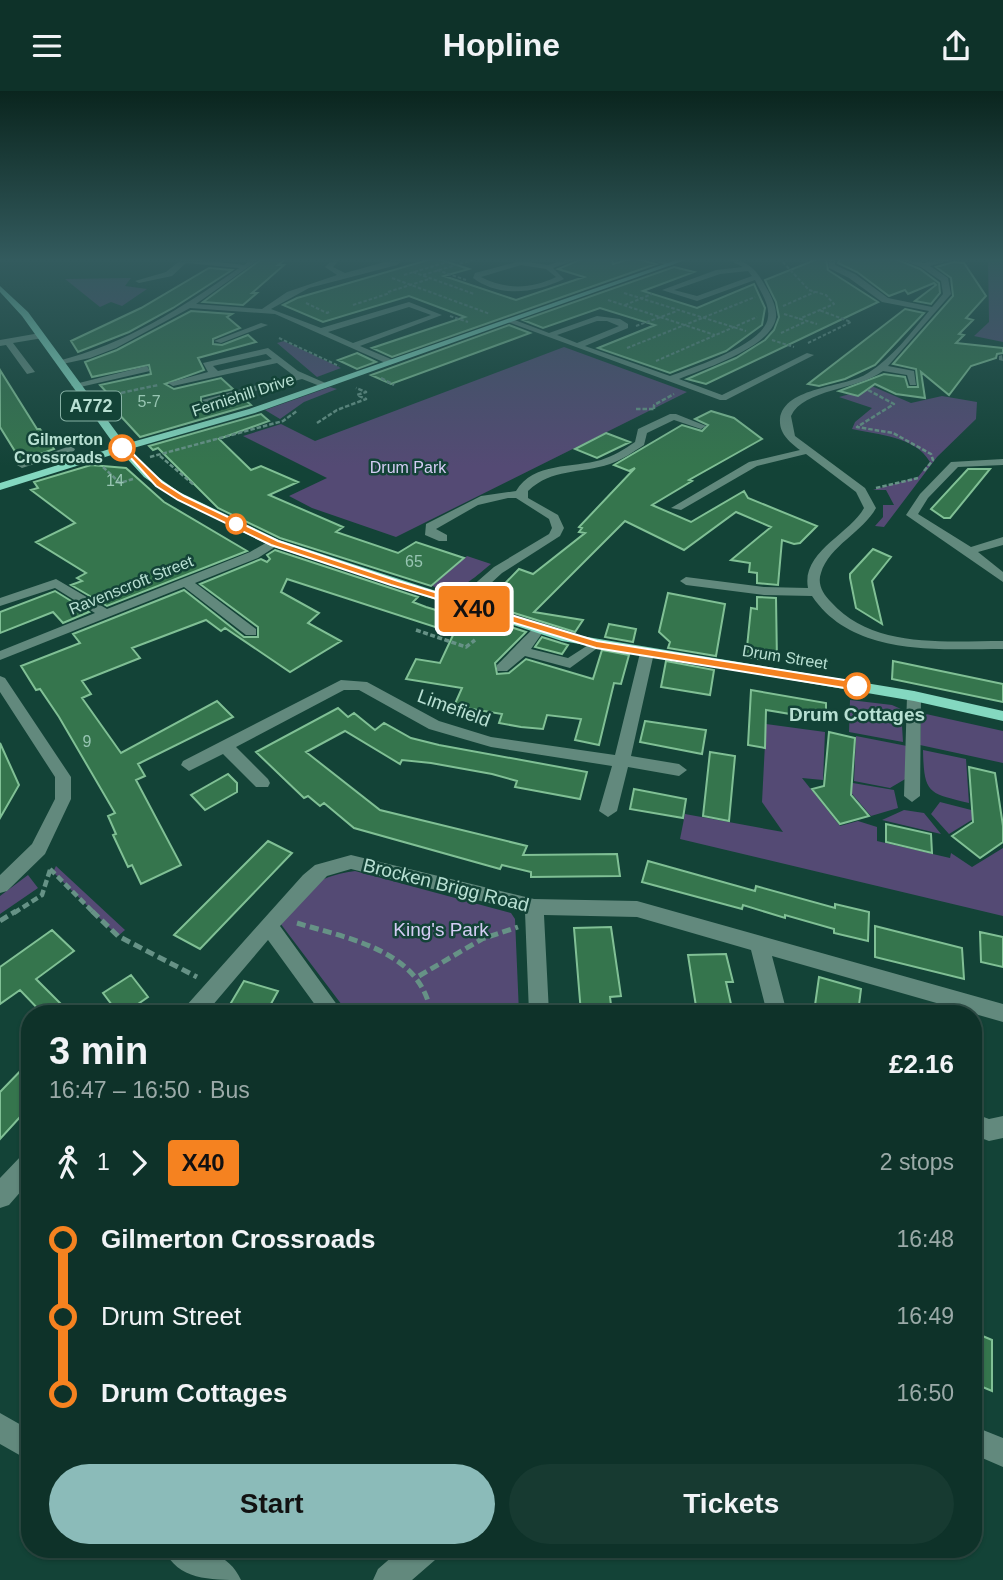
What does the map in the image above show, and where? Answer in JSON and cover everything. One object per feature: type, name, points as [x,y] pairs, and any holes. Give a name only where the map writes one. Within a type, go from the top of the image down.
[{"type":"main road","name":"A772","points":[[33,327],[61,363]]},
{"type":"main road","name":"Ferniehill Drive","points":[[0,487],[92,457],[253,411],[490,327]]},
{"type":"main road","name":"Drum Street","points":[[61,363],[122,448],[148,475],[181,498],[275,543],[538,629],[596,645],[914,696],[1003,716]]},
{"type":"street","points":[[61,363],[87,358],[147,327]]},
{"type":"street","points":[[218,341],[257,327]]},
{"type":"street","points":[[312,327],[390,362]]},
{"type":"street","points":[[321,331],[332,327]]},
{"type":"street","points":[[354,345],[405,327]]},
{"type":"street","points":[[526,327],[723,398],[810,355]]},
{"type":"street","points":[[548,336],[573,327]]},
{"type":"street","points":[[577,346],[621,327]]},
{"type":"street","points":[[671,379],[764,337],[769,327]]},
{"type":"street","points":[[918,327],[881,368],[855,383],[811,394],[789,410],[785,427],[791,438],[862,490],[870,507],[865,517],[817,567],[812,579],[816,592],[827,608],[854,627],[878,636],[919,647],[1003,645]]},
{"type":"street","points":[[4,342],[40,336]]},
{"type":"street","points":[[4,342],[30,372]]},
{"type":"street","points":[[173,383],[216,373],[206,365],[268,351],[289,369],[325,385]]},
{"type":"street","points":[[881,368],[914,376]]},
{"type":"street","points":[[76,385],[147,369]]},
{"type":"street","points":[[258,376],[289,369]]},
{"type":"street","points":[[207,400],[302,376]]},
{"type":"street","points":[[239,378],[251,390]]},
{"type":"street","points":[[83,417],[96,413]]},
{"type":"street","points":[[521,495],[527,484],[562,468],[609,460],[640,443],[642,431],[669,414],[701,426]]},
{"type":"street","points":[[22,465],[69,450]]},
{"type":"street","points":[[677,508],[753,464],[807,451]]},
{"type":"street","points":[[1003,462],[955,464],[924,496],[912,515],[969,551],[1003,578]]},
{"type":"street","points":[[443,538],[429,532],[430,527],[485,497],[505,493],[521,495],[527,504],[554,517],[558,528],[554,535],[498,570],[460,604]]},
{"type":"street","points":[[969,551],[1003,541]]},
{"type":"street","name":"Ravenscroft Street","points":[[0,656],[254,555],[275,543]]},
{"type":"street","points":[[686,581],[764,591],[816,592]]},
{"type":"street","points":[[185,582],[251,632]]},
{"type":"street","points":[[0,602],[56,583],[106,614]]},
{"type":"street","points":[[502,668],[522,651],[538,629]]},
{"type":"street","points":[[522,651],[570,663],[596,645]]},
{"type":"street","points":[[608,811],[648,653]]},
{"type":"street","points":[[0,681],[63,778],[63,799],[39,849],[0,886]]},
{"type":"street","name":"Limefield","points":[[189,765],[341,685],[352,683],[362,685],[434,725],[491,742],[608,761],[622,760]]},
{"type":"street","points":[[912,796],[914,696]]},
{"type":"street","points":[[225,746],[262,783]]},
{"type":"street","points":[[622,760],[679,770]]},
{"type":"street","name":"Brocken Brigg Road","points":[[199,1005],[321,870],[351,862],[534,916],[637,909],[975,1005]]},
{"type":"street","points":[[534,916],[539,1005]]},
{"type":"street","points":[[274,921],[328,1005]]},
{"type":"street","points":[[759,944],[775,1005]]},
{"type":"street","name":"Brocken Brigg Road","points":[[982,1007],[1003,1013]]},
{"type":"street","points":[[982,1127],[989,1130],[1003,1127]]},
{"type":"street","points":[[0,1196],[21,1173]]},
{"type":"street","points":[[0,1427],[21,1441]]},
{"type":"street","points":[[982,1444],[1003,1453]]},
{"type":"street","points":[[192,1558],[225,1580]]},
{"type":"street","points":[[389,1580],[414,1558]]},
{"type":"path","points":[[606,356],[679,327]]},
{"type":"path","points":[[692,327],[715,335]]},
{"type":"path","points":[[639,368],[732,327]]},
{"type":"path","points":[[735,327],[764,337]]},
{"type":"path","points":[[830,327],[836,329]]},
{"type":"path","points":[[279,338],[346,369],[362,372],[394,385]]},
{"type":"path","points":[[777,342],[798,348]]},
{"type":"path","points":[[87,400],[173,383]]},
{"type":"path","points":[[855,383],[894,404],[857,427],[893,433],[931,454],[933,460],[918,478],[862,490]]},
{"type":"path","points":[[317,423],[337,410],[366,400],[357,395],[366,392],[352,386]]},
{"type":"path","points":[[158,456],[194,485]]},
{"type":"path","points":[[92,457],[120,483],[148,475]]},
{"type":"path","points":[[416,630],[466,646],[475,640]]},
{"type":"path","points":[[50,869],[118,936],[217,986]]},
{"type":"path","points":[[419,976],[482,939],[534,916]]},
{"type":"path","points":[[274,921],[391,956],[419,976],[426,989],[429,1005]]},
{"type":"green space","points":[[983,327],[1003,327],[1003,342],[974,336]]},
{"type":"green space","points":[[284,341],[341,368],[317,377],[277,343]]},
{"type":"green space","name":"Drum Park","points":[[564,347],[687,392],[396,537],[312,508],[289,496],[327,478],[243,436],[281,424],[315,441]]},
{"type":"green space","points":[[867,384],[911,403],[942,396],[977,402],[976,419],[937,457],[884,527],[875,526],[883,517],[883,505],[894,505],[886,490],[873,490],[918,477],[930,462],[923,453],[906,442],[852,429],[855,422],[872,408],[839,397],[868,389]]},
{"type":"green space","points":[[330,387],[337,389],[304,402],[280,419],[265,410]]},
{"type":"green space","points":[[467,556],[491,564],[457,587],[441,589],[432,586]]},
{"type":"green space","points":[[850,700],[892,705],[901,709],[903,742],[849,732]]},
{"type":"green space","points":[[926,714],[1003,731],[1003,763],[920,745],[921,717]]},
{"type":"green space","points":[[766,724],[825,732],[823,780],[802,778],[840,826],[858,821],[877,827],[877,841],[950,858],[951,853],[972,867],[1003,848],[1003,916],[680,839],[685,814],[783,832],[762,802]]},
{"type":"green space","points":[[856,736],[907,746],[907,778],[890,788],[854,781]]},
{"type":"green space","points":[[923,750],[966,759],[969,803],[945,797],[931,789],[925,775]]},
{"type":"green space","points":[[841,781],[894,790],[898,808],[871,816]]},
{"type":"green space","points":[[940,802],[983,813],[949,834],[931,814]]},
{"type":"green space","points":[[904,810],[924,813],[941,834],[882,820]]},
{"type":"green space","points":[[56,866],[125,930],[118,936],[53,872]]},
{"type":"green space","name":"King's Park","points":[[355,871],[511,913],[515,919],[519,1005],[342,1005],[280,923],[311,887],[328,877]]},
{"type":"green space","points":[[28,875],[38,888],[0,914],[0,896]]},
{"type":"building","points":[[100,327],[137,327],[78,352],[71,341]]},
{"type":"building","points":[[160,327],[239,327],[213,339],[213,344],[222,345],[248,335],[256,342],[198,358],[204,370],[165,384],[174,389],[221,378],[233,389],[201,397],[201,402],[208,406],[242,397],[251,405],[140,437],[104,398],[110,396],[100,385],[151,374],[149,365],[92,377],[85,362],[117,350]]},
{"type":"building","points":[[434,327],[476,327],[392,357],[372,348]]},
{"type":"building","points":[[502,327],[516,327],[530,333],[391,384],[371,375]]},
{"type":"building","points":[[649,327],[759,327],[726,351],[670,373],[598,348]]},
{"type":"building","points":[[775,327],[825,327],[706,384],[687,379],[736,358],[765,340]]},
{"type":"building","points":[[881,327],[910,327],[875,365],[845,379],[819,386],[808,384]]},
{"type":"building","points":[[925,327],[966,327],[959,334],[964,335],[956,343],[1003,348],[1003,353],[997,354],[996,358],[971,366],[949,395],[921,372],[925,398],[896,394],[875,384],[858,396],[839,391],[884,374],[905,377],[908,387],[918,387],[916,369],[893,364]]},
{"type":"building","points":[[357,353],[376,362],[357,369],[338,360]]},
{"type":"building","points":[[0,370],[37,429],[40,429],[54,449],[21,461],[0,427]]},
{"type":"building","points":[[711,411],[734,418],[762,439],[689,480],[692,481],[652,505],[691,522],[744,491],[748,498],[817,526],[800,543],[782,540],[778,585],[757,583],[757,573],[749,572],[750,563],[731,560],[771,527],[736,512],[684,550],[625,521],[534,612],[583,620],[575,632],[485,604],[519,569],[533,574],[585,533],[579,532],[582,528],[579,527],[635,468],[629,471],[614,465],[682,425],[702,431],[708,425],[695,419]]},
{"type":"building","points":[[261,414],[269,421],[219,439],[251,470],[261,466],[298,482],[269,495],[343,527],[336,532],[398,553],[416,542],[464,558],[431,586],[280,538],[218,508],[158,448],[153,450],[149,446]]},
{"type":"building","points":[[606,433],[630,442],[597,458],[575,449]]},
{"type":"building","points":[[91,465],[126,468],[164,502],[247,551],[107,606],[71,585],[82,581],[77,578],[86,573],[36,542],[75,523],[31,490],[38,488],[34,482]]},
{"type":"building","points":[[968,469],[990,469],[950,518],[944,518],[931,509]]},
{"type":"building","points":[[873,549],[891,557],[872,581],[882,624],[856,608],[850,578],[850,574]]},
{"type":"building","points":[[275,550],[418,597],[413,602],[426,607],[469,620],[474,615],[526,632],[495,663],[497,674],[509,673],[526,659],[593,679],[602,650],[629,655],[621,684],[614,683],[599,745],[575,740],[581,719],[547,715],[543,729],[521,727],[499,723],[502,714],[454,706],[462,688],[406,679],[416,659],[440,663],[454,633],[287,579],[281,592],[319,613],[308,623],[341,641],[290,672],[225,628],[221,631],[206,620],[132,648],[140,658],[82,681],[91,694],[82,698],[121,753],[217,701],[233,717],[138,764],[145,776],[136,780],[181,865],[141,884],[132,865],[128,867],[113,835],[116,834],[108,816],[115,813],[59,717],[40,689],[36,690],[21,666],[80,643],[73,634],[184,590],[244,637],[258,637],[258,627],[200,584],[261,559],[267,562],[270,559],[267,555]]},
{"type":"building","points":[[55,591],[89,612],[63,623],[53,612],[0,633],[0,612]]},
{"type":"building","points":[[668,593],[725,604],[716,656],[668,648],[670,642],[659,632]]},
{"type":"building","points":[[757,597],[776,598],[777,662],[746,657],[751,608],[757,609]]},
{"type":"building","points":[[609,624],[636,629],[633,642],[605,637]]},
{"type":"building","points":[[542,637],[568,645],[562,654],[535,647]]},
{"type":"building","points":[[666,661],[714,670],[710,695],[661,687]]},
{"type":"building","points":[[893,661],[1003,684],[1003,702],[892,679]]},
{"type":"building","points":[[751,690],[826,703],[826,720],[766,710],[765,748],[748,745]]},
{"type":"building","points":[[338,708],[348,717],[354,713],[375,730],[384,723],[411,738],[439,745],[587,772],[580,799],[515,787],[517,781],[492,774],[431,763],[402,760],[400,764],[345,731],[306,752],[380,810],[527,846],[523,855],[617,854],[620,876],[531,877],[531,872],[502,865],[500,869],[354,828],[324,803],[320,806],[308,796],[304,798],[256,752]]},
{"type":"building","points":[[645,721],[706,730],[702,754],[640,742]]},
{"type":"building","points":[[829,732],[855,738],[851,795],[869,816],[840,824],[812,789],[824,786]]},
{"type":"building","points":[[0,743],[19,785],[0,818]]},
{"type":"building","points":[[710,752],[735,756],[729,821],[703,816]]},
{"type":"building","points":[[969,767],[995,773],[1003,826],[1003,842],[980,858],[952,836],[973,822]]},
{"type":"building","points":[[228,774],[237,783],[237,792],[205,810],[191,795]]},
{"type":"building","points":[[634,789],[686,799],[683,818],[630,809]]},
{"type":"building","points":[[886,824],[931,834],[932,853],[886,842]]},
{"type":"building","points":[[268,841],[292,853],[200,949],[174,935]]},
{"type":"building","points":[[648,861],[755,891],[756,886],[835,908],[835,904],[869,912],[868,941],[834,933],[834,929],[785,915],[785,918],[743,905],[742,909],[642,882]]},
{"type":"building","points":[[875,926],[962,948],[964,979],[875,957]]},
{"type":"building","points":[[611,927],[621,996],[610,997],[611,1005],[580,1005],[574,928]]},
{"type":"building","points":[[52,930],[74,951],[36,979],[62,1005],[34,1005],[20,990],[0,1004],[0,967]]},
{"type":"building","points":[[980,932],[1003,937],[1003,967],[981,962]]},
{"type":"building","points":[[726,954],[733,982],[726,982],[731,1005],[696,1005],[688,955]]},
{"type":"building","points":[[131,975],[148,997],[136,1005],[112,1005],[103,993]]},
{"type":"building","points":[[819,977],[861,989],[859,1005],[815,1005]]},
{"type":"building","points":[[244,981],[278,991],[270,1005],[230,1005]]},
{"type":"building","points":[[21,1070],[21,1116],[0,1139],[0,1092]]},
{"type":"building","points":[[982,1336],[992,1340],[992,1391],[982,1387]]},
{"type":"bus line","name":"X40","points":[[122,448],[159,484],[181,498],[275,543],[394,583],[596,645],[857,686]]},
{"type":"place","name":"Gilmerton Crossroads","points":[[122,448]]},
{"type":"place","name":"Drum Cottages","points":[[857,686]]}]
